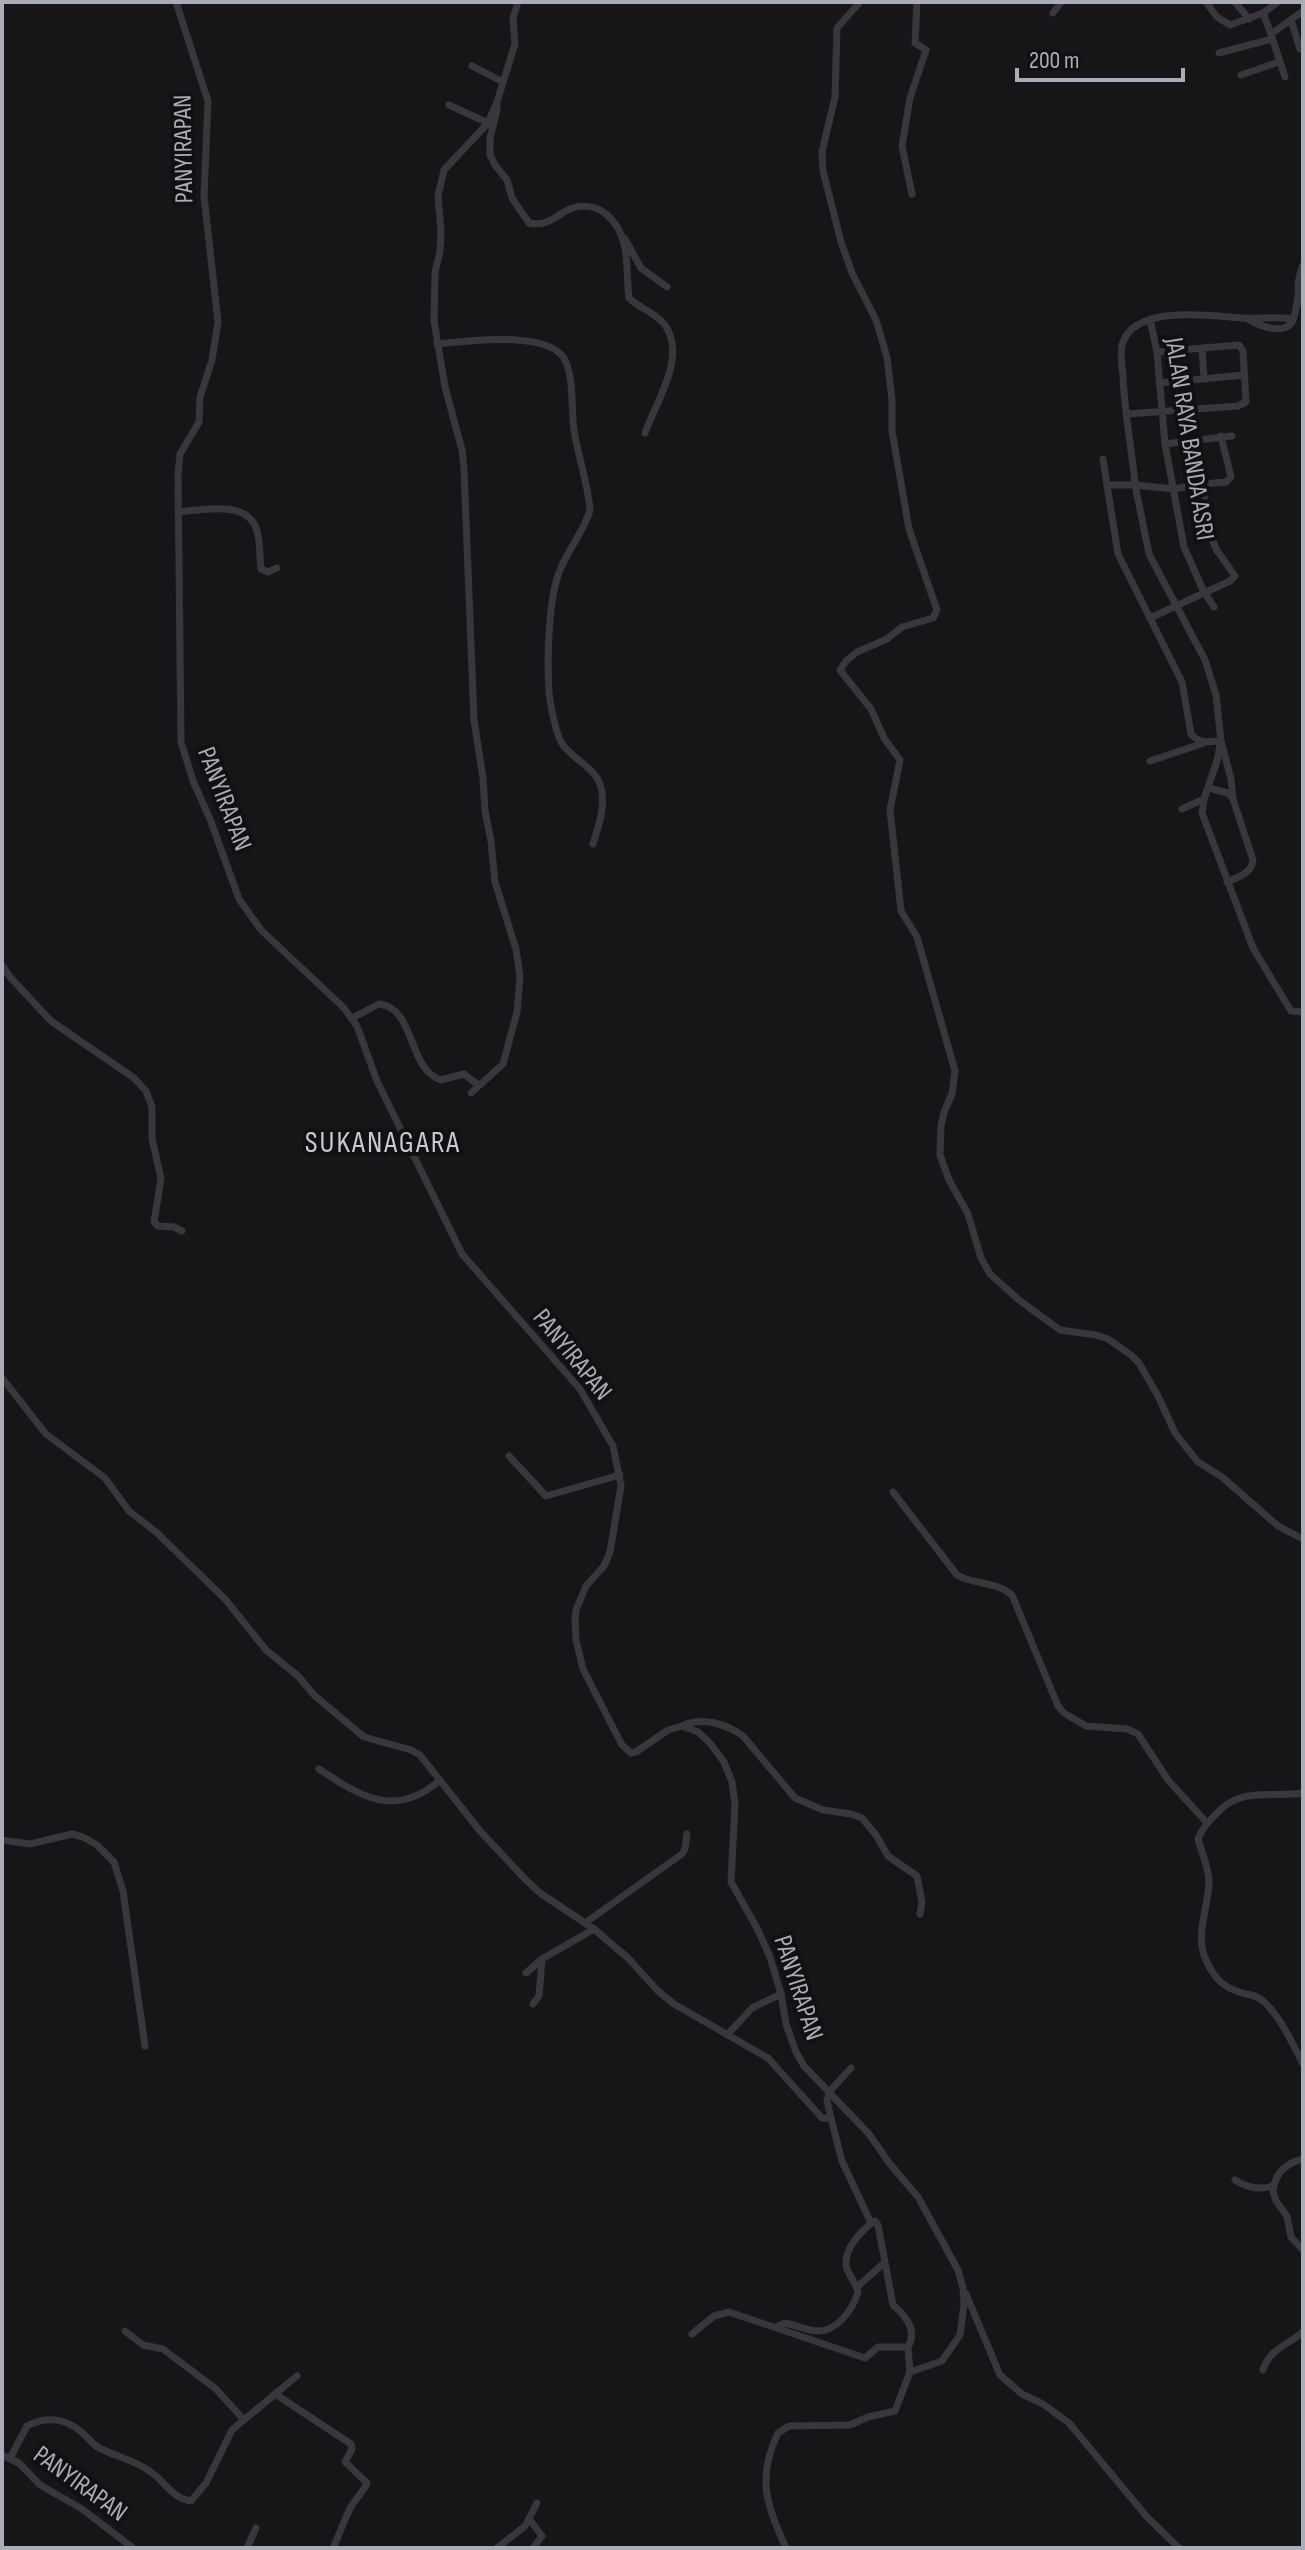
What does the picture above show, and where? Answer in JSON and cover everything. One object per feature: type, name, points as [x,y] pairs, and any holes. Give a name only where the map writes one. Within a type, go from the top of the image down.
[{"type":"street","name":"PANYIRAPAN","points":[[176,2],[208,101],[204,196],[218,322],[212,360],[200,397],[199,422],[180,454],[181,742],[193,781],[239,899],[252,919],[352,1018],[373,1074],[462,1254],[580,1389],[609,1439],[620,1475],[620,1495],[610,1552],[604,1566],[586,1586],[576,1610],[576,1640],[580,1659],[622,1745],[628,1751],[636,1752],[668,1730],[682,1726],[698,1732],[724,1762],[732,1782],[735,1804],[731,1882],[765,1944],[796,2052],[804,2066],[869,2134],[926,2208],[954,2262],[963,2288],[963,2326],[953,2348],[942,2361],[910,2372]]},
{"type":"street","points":[[471,1093],[503,1064],[517,1012],[519,968],[495,882],[473,706],[462,450],[437,344],[435,272],[441,231],[438,202],[439,188],[447,166],[488,123],[497,102],[515,44],[513,18],[518,2]]},
{"type":"street","points":[[860,2],[840,22],[836,31],[835,97],[822,152],[823,171],[841,242],[852,273],[876,320],[887,357],[892,431],[909,529],[937,610],[933,618],[902,627],[887,639],[857,652],[840,670],[871,709],[884,738],[900,760],[890,810],[901,911],[917,937],[955,1071],[952,1094],[941,1126],[942,1165],[968,1214],[981,1258],[995,1280],[1060,1330],[1096,1335],[1120,1346],[1139,1363],[1168,1421],[1198,1462],[1222,1477],[1278,1526],[1303,1539]]},
{"type":"street","points":[[912,194],[902,146],[910,101],[926,50],[915,43],[917,2]]},
{"type":"street","points":[[1053,13],[1061,2]]},
{"type":"street","points":[[1206,2],[1217,17],[1230,25],[1263,13],[1278,2]]},
{"type":"street","points":[[1235,2],[1249,19]]},
{"type":"street","points":[[1219,53],[1272,37],[1303,11]]},
{"type":"street","points":[[1263,13],[1285,77]]},
{"type":"street","points":[[1291,20],[1300,49]]},
{"type":"street","points":[[1241,75],[1279,62]]},
{"type":"street","points":[[472,66],[503,82]]},
{"type":"street","points":[[497,102],[490,155],[529,223],[544,224],[572,208],[594,207],[606,214],[622,234],[641,268],[667,287]]},
{"type":"street","points":[[449,105],[488,123]]},
{"type":"street","points":[[622,234],[627,257],[629,298],[664,324],[671,344],[672,368],[645,433]]},
{"type":"street","points":[[1227,882],[1247,872],[1253,860],[1233,799],[1211,676],[1178,605],[1149,554],[1135,485],[1121,348],[1131,329],[1150,319],[1219,315],[1248,319],[1266,316],[1293,319],[1303,265]]},
{"type":"street","points":[[1298,295],[1303,303]]},
{"type":"street","name":"JALAN RAYA BANDA ASRI","points":[[1150,319],[1157,352],[1165,444],[1184,547],[1214,607]]},
{"type":"street","points":[[437,344],[491,339],[545,344],[566,360],[574,432],[590,510],[557,578],[549,652],[549,691],[563,746],[596,776],[602,787],[599,825],[593,844]]},
{"type":"street","points":[[1127,414],[1243,405],[1247,398],[1241,346],[1157,352]]},
{"type":"street","points":[[1202,348],[1204,379]]},
{"type":"street","points":[[1159,383],[1244,375]]},
{"type":"street","points":[[1107,485],[1174,489],[1226,482],[1231,477],[1221,436]]},
{"type":"street","points":[[1165,444],[1232,436]]},
{"type":"street","points":[[1150,618],[1235,576],[1216,549],[1210,533],[1193,442]]},
{"type":"street","points":[[1103,459],[1118,554],[1182,682],[1191,734],[1206,743]]},
{"type":"street","points":[[178,512],[229,509],[246,516],[257,529],[261,569],[268,572],[277,568]]},
{"type":"street","points":[[1150,761],[1221,741]]},
{"type":"street","points":[[1221,741],[1202,813],[1253,948],[1291,1011],[1303,1012]]},
{"type":"street","points":[[1209,788],[1228,793],[1233,799]]},
{"type":"street","points":[[1182,809],[1204,799]]},
{"type":"street","points":[[2,965],[51,1021],[134,1078],[146,1091],[152,1107],[152,1139],[161,1178],[154,1222],[158,1226],[182,1231]]},
{"type":"street","points":[[352,1018],[379,1004],[393,1007],[431,1076],[441,1080],[464,1074],[481,1084]]},
{"type":"street","points":[[2,1378],[46,1434],[105,1478],[129,1511],[156,1532],[225,1599],[266,1650],[291,1670],[315,1696],[364,1737],[420,1755],[480,1831],[526,1880],[594,1929],[668,1999],[768,2058],[822,2118],[831,2118]]},
{"type":"street","points":[[509,1456],[546,1496],[620,1475]]},
{"type":"street","points":[[893,1492],[957,1575],[992,1584],[1012,1595],[1053,1696],[1064,1713],[1086,1726],[1127,1729],[1138,1734],[1168,1780],[1207,1823]]},
{"type":"street","points":[[682,1726],[698,1721],[732,1729],[743,1736],[795,1798],[823,1810],[862,1818],[888,1856],[917,1876],[922,1902],[920,1914]]},
{"type":"street","points":[[319,1769],[343,1784],[386,1803],[421,1794],[440,1780]]},
{"type":"street","points":[[1303,1793],[1237,1798],[1224,1805],[1207,1823],[1198,1839],[1209,1877],[1201,1935],[1204,1957],[1224,1987],[1263,2001],[1289,2037],[1303,2064]]},
{"type":"street","points":[[2,1840],[30,1844],[72,1834],[90,1841],[114,1862],[123,1891],[145,2046]]},
{"type":"street","points":[[585,1923],[682,1854],[687,1834]]},
{"type":"street","points":[[526,1973],[542,1959],[594,1929]]},
{"type":"street","points":[[533,2004],[539,1996],[542,1959]]},
{"type":"street","points":[[728,2034],[752,2008],[781,1994]]},
{"type":"street","points":[[851,2068],[829,2092],[827,2101],[842,2161],[871,2223]]},
{"type":"street","points":[[1303,2159],[1286,2166],[1273,2186],[1274,2196],[1287,2216],[1291,2237],[1303,2250]]},
{"type":"street","points":[[1235,2180],[1251,2188],[1273,2186]]},
{"type":"street","points":[[777,2327],[785,2323],[816,2331],[825,2330],[841,2320],[857,2296],[847,2259],[856,2239],[875,2221],[893,2305],[910,2324],[910,2372],[898,2407],[892,2413],[878,2414],[846,2426],[789,2426],[778,2433],[766,2471],[765,2490],[786,2548]]},
{"type":"street","points":[[857,2287],[884,2263]]},
{"type":"street","points":[[963,2288],[1000,2375],[1022,2394],[1043,2404],[1069,2423],[1141,2511],[1179,2548]]},
{"type":"street","points":[[692,2334],[714,2316],[729,2312],[865,2358],[878,2347],[908,2347]]},
{"type":"street","points":[[125,2331],[143,2345],[163,2349],[216,2389],[244,2420]]},
{"type":"street","points":[[1263,2370],[1275,2351],[1303,2332]]},
{"type":"street","points":[[6,2457],[27,2426],[43,2419],[66,2422],[97,2447],[137,2462],[155,2474],[181,2500],[191,2501],[206,2483],[229,2434],[297,2376]]},
{"type":"street","points":[[275,2394],[351,2444],[352,2449],[345,2462],[367,2483],[338,2531],[333,2548]]},
{"type":"street","name":"PANYIRAPAN","points":[[6,2457],[25,2468],[40,2485],[82,2509],[133,2548]]},
{"type":"street","points":[[497,2548],[530,2520],[537,2503]]},
{"type":"street","points":[[530,2520],[542,2536],[533,2548]]},
{"type":"street","points":[[247,2548],[256,2528]]},
{"type":"district","name":"SUKANAGARA","points":[[383,1143]]}]
